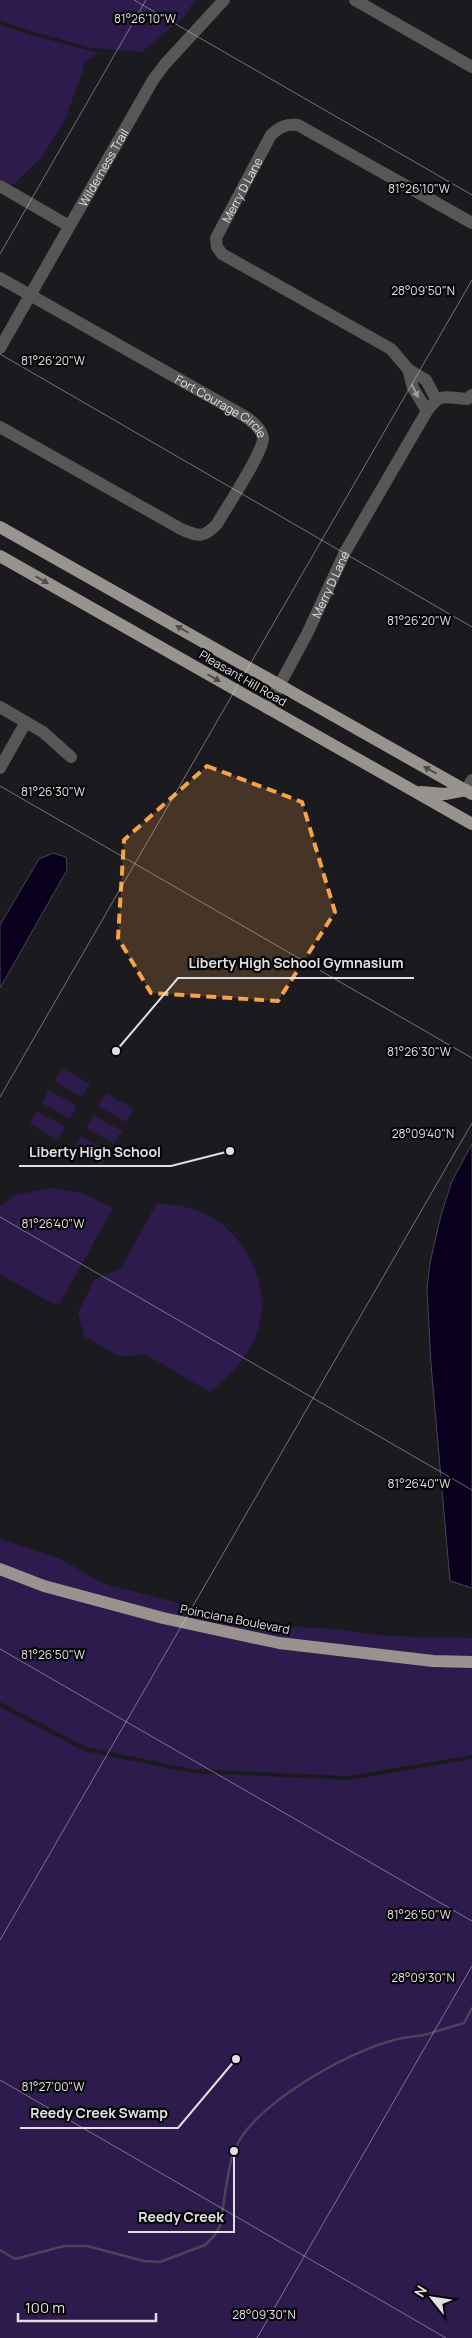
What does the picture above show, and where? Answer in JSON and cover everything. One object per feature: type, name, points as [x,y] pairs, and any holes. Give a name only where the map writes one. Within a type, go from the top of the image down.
[{"type":"main road","name":"Pleasant Hill Road","points":[[0,527],[280,685],[470,788]]},
{"type":"main road","name":"Pleasant Hill Road","points":[[0,556],[472,824]]},
{"type":"main road","points":[[413,790],[445,794],[470,788]]},
{"type":"main road","name":"Poinciana Boulevard","points":[[0,1569],[44,1586],[163,1618],[279,1643],[433,1661],[472,1662]]},
{"type":"street","name":"Wilderness Trail","points":[[0,348],[153,80],[165,64],[224,0]]},
{"type":"street","points":[[355,0],[471,64]]},
{"type":"street","name":"Merry D Lane","points":[[267,708],[307,634],[345,552],[427,411],[436,399],[426,380],[408,369],[391,349],[222,254],[217,247],[216,238],[220,228],[271,135],[287,124],[298,125],[472,223]]},
{"type":"street","points":[[0,186],[69,226]]},
{"type":"street","points":[[0,278],[30,295]]},
{"type":"street","name":"Fort Courage Circle","points":[[0,427],[181,529],[196,535],[208,533],[217,524],[259,451],[263,438],[258,426],[246,417],[30,295]]},
{"type":"street","name":"Merry D Lane","points":[[408,369],[413,388],[427,411]]},
{"type":"street","points":[[436,399],[446,396],[467,399],[472,395]]},
{"type":"street","points":[[0,707],[43,732],[71,757]]},
{"type":"street","points":[[0,768],[26,722]]},
{"type":"highlighted area","points":[[207,766],[302,802],[335,912],[278,1001],[151,993],[118,938],[124,840]]},
{"type":"shaded area","points":[[0,0],[195,0],[184,17],[142,52],[91,48],[21,28],[0,20]]},
{"type":"shaded area","points":[[0,24],[20,32],[99,53],[83,63],[83,70],[65,120],[42,157],[13,185],[0,179]]},
{"type":"shaded area","points":[[53,853],[66,857],[67,870],[0,988],[0,925],[39,859]]},
{"type":"shaded area","points":[[62,1068],[90,1084],[82,1097],[54,1081]]},
{"type":"shaded area","points":[[49,1090],[77,1106],[70,1119],[42,1103]]},
{"type":"shaded area","points":[[106,1093],[134,1109],[126,1122],[98,1106]]},
{"type":"shaded area","points":[[37,1111],[65,1127],[58,1140],[30,1124]]},
{"type":"shaded area","points":[[94,1115],[122,1131],[114,1144],[86,1128]]},
{"type":"shaded area","points":[[81,1136],[109,1152],[102,1165],[74,1149]]},
{"type":"shaded area","points":[[472,1144],[472,1588],[450,1581],[431,1364],[427,1288],[430,1263],[441,1215],[452,1181]]},
{"type":"shaded area","points":[[49,1188],[82,1193],[113,1208],[60,1303],[53,1304],[0,1274],[0,1206],[13,1196]]},
{"type":"shaded area","points":[[157,1203],[188,1208],[214,1219],[241,1244],[251,1260],[257,1277],[262,1313],[254,1340],[238,1365],[210,1392],[145,1354],[120,1357],[84,1336],[78,1313],[94,1280],[121,1268]]},
{"type":"shaded area","points":[[0,1539],[58,1558],[105,1584],[264,1625],[335,1629],[386,1636],[472,1638],[472,1755],[348,1776],[192,1769],[86,1747],[0,1702]]},
{"type":"shaded area","points":[[0,1707],[84,1751],[192,1773],[350,1780],[472,1759],[472,2338],[0,2338]]},
{"type":"waterway","points":[[0,2250],[15,2259],[64,2246],[87,2246],[144,2261],[160,2262],[205,2245],[220,2226],[234,2151],[244,2134],[260,2116],[280,2099],[327,2068],[374,2046],[398,2039],[424,2035],[464,2023],[472,2008]]},
{"type":"place","name":"Liberty High School Gymnasium","points":[[116,1051]]},
{"type":"place","name":"Liberty High School","points":[[230,1151]]},
{"type":"place","name":"Reedy Creek Swamp","points":[[236,2059]]},
{"type":"place","name":"Reedy Creek","points":[[234,2151]]}]
